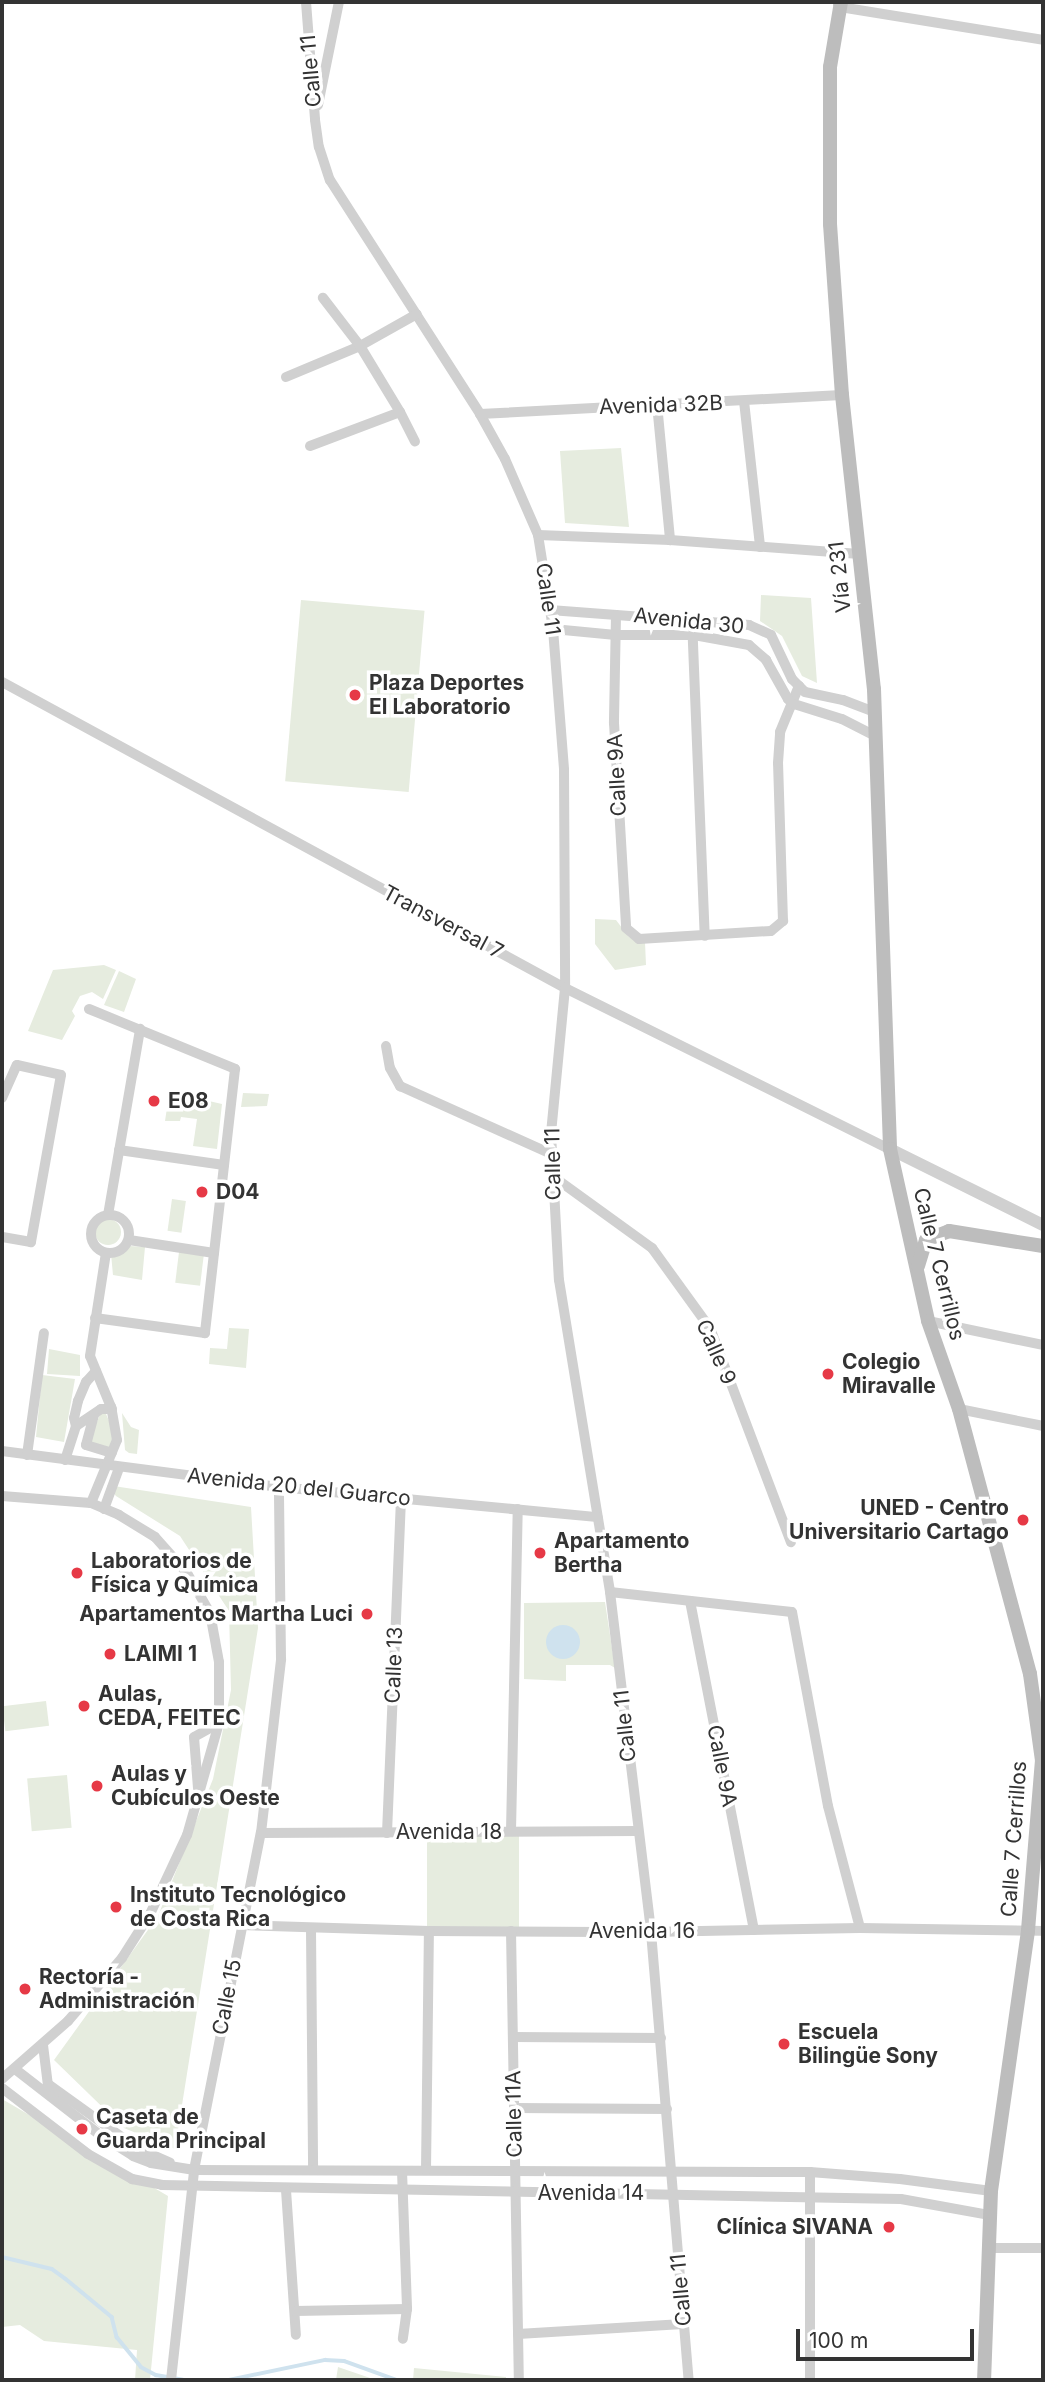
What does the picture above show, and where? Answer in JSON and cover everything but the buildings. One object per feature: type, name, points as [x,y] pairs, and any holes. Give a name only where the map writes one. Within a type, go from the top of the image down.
[{"type":"main road","name":"Vía 231","points":[[839,4],[830,67],[830,224],[842,395],[875,712],[890,1150]]},
{"type":"main road","name":"Calle 7 Cerrillos","points":[[890,1150],[928,1321],[959,1409],[1030,1674],[1042,1760],[1028,1931],[990,2191],[984,2380]]},
{"type":"main road","points":[[916,1271],[926,1240],[949,1231],[1043,1246]]},
{"type":"street","name":"Calle 11","points":[[306,2],[315,120],[319,147],[330,180],[480,414],[505,459],[538,535],[553,629],[564,770],[565,988],[551,1154],[559,1280],[610,1592],[637,1831],[652,1932],[689,2380]]},
{"type":"street","points":[[315,120],[339,2]]},
{"type":"street","points":[[839,4],[1043,40]]},
{"type":"street","points":[[323,298],[360,346],[415,441]]},
{"type":"street","points":[[286,377],[360,346],[416,314]]},
{"type":"street","name":"Avenida 32B","points":[[480,414],[842,395]]},
{"type":"street","points":[[744,401],[760,547]]},
{"type":"street","points":[[657,404],[670,540]]},
{"type":"street","points":[[310,446],[400,412]]},
{"type":"street","points":[[538,535],[670,540],[859,554]]},
{"type":"street","name":"Avenida 30","points":[[550,610],[749,625],[771,635],[792,679],[799,686]]},
{"type":"street","name":"Calle 9A","points":[[616,615],[614,723],[626,928],[639,939],[705,936]]},
{"type":"street","points":[[692,619],[705,936],[771,931],[783,921],[778,763],[780,732],[794,704],[799,686],[805,692],[842,699],[875,712]]},
{"type":"street","name":"Avenida 30","points":[[553,629],[616,635],[694,635],[741,643],[758,650],[794,704]]},
{"type":"street","name":"Transversal 7","points":[[2,682],[565,988],[890,1150]]},
{"type":"street","points":[[794,704],[842,719],[876,736]]},
{"type":"street","points":[[89,1009],[235,1069],[205,1333],[95,1318]]},
{"type":"street","points":[[108,1214],[141,1029]]},
{"type":"street","points":[[386,1046],[390,1068],[400,1086],[551,1154]]},
{"type":"street","points":[[2,1098],[17,1065],[61,1075],[31,1242],[2,1237]]},
{"type":"street","points":[[119,1150],[224,1165]]},
{"type":"street","points":[[890,1150],[1043,1225]]},
{"type":"street","name":"Calle 9","points":[[551,1175],[652,1248],[710,1328],[791,1542]]},
{"type":"street","points":[[108,1214],[123,1219],[130,1232],[129,1240],[122,1250],[106,1253],[96,1247],[91,1236],[97,1220],[108,1214]]},
{"type":"street","points":[[129,1240],[214,1252]]},
{"type":"street","points":[[91,1503],[117,1440],[112,1409],[90,1356],[106,1253]]},
{"type":"street","points":[[928,1321],[1043,1345]]},
{"type":"street","points":[[27,1455],[44,1332]]},
{"type":"street","points":[[65,1461],[76,1426],[74,1418],[78,1401],[86,1382],[96,1371]]},
{"type":"street","points":[[76,1426],[101,1409],[112,1409]]},
{"type":"street","points":[[959,1409],[1043,1426]]},
{"type":"street","points":[[94,1415],[86,1445],[112,1452]]},
{"type":"street","name":"Avenida 20 del Guarco","points":[[2,1451],[279,1488],[598,1517]]},
{"type":"street","points":[[104,1508],[119,1468]]},
{"type":"street","name":"Calle 15","points":[[171,2380],[191,2188],[261,1833],[281,1659],[279,1488]]},
{"type":"street","points":[[2,1496],[91,1503],[155,1537],[187,1573],[210,1613],[219,1662],[219,1723],[198,1797],[173,1869],[150,1914],[122,1958],[68,2021],[2,2079]]},
{"type":"street","name":"Calle 13","points":[[387,1833],[401,1498]]},
{"type":"street","points":[[511,1832],[518,1509]]},
{"type":"street","points":[[610,1592],[792,1612],[828,1805],[860,1928]]},
{"type":"street","name":"Calle 9A","points":[[690,1601],[754,1930]]},
{"type":"street","points":[[198,1797],[194,1737],[219,1723]]},
{"type":"street","name":"Avenida 18","points":[[261,1833],[637,1831]]},
{"type":"street","name":"Avenida 16","points":[[242,1925],[429,1931],[652,1932],[860,1928],[1043,1931]]},
{"type":"street","points":[[311,1929],[313,2170]]},
{"type":"street","points":[[426,2170],[429,1931]]},
{"type":"street","name":"Calle 11A","points":[[511,1931],[519,2380]]},
{"type":"street","points":[[513,2037],[661,2038]]},
{"type":"street","points":[[43,2045],[48,2084],[137,2148],[180,2167]]},
{"type":"street","points":[[15,2069],[100,2135],[133,2156],[151,2164],[180,2167]]},
{"type":"street","name":"Avenida 14","points":[[2,2088],[80,2148],[132,2179],[191,2188],[901,2199],[989,2215]]},
{"type":"street","points":[[514,2108],[667,2109]]},
{"type":"street","name":"Avenida 14","points":[[180,2167],[194,2170],[426,2170],[515,2173],[810,2172],[900,2179],[990,2191]]},
{"type":"street","points":[[402,2171],[407,2309],[403,2339]]},
{"type":"street","points":[[810,2172],[810,2380]]},
{"type":"street","points":[[286,2190],[296,2335]]},
{"type":"street","points":[[988,2248],[1043,2248]]},
{"type":"street","points":[[295,2311],[407,2309]]},
{"type":"street","points":[[518,2334],[683,2324]]},
{"type":"shaded area","points":[[621,448],[629,527],[565,523],[560,451]]},
{"type":"shaded area","points":[[761,595],[811,598],[817,683],[802,676],[782,636],[760,621]]},
{"type":"shaded area","name":"Plaza Deportes El Laboratorio","points":[[301,600],[425,611],[409,792],[285,781]]},
{"type":"shaded area","points":[[595,919],[616,920],[629,937],[645,942],[646,965],[615,970],[595,944]]},
{"type":"shaded area","points":[[104,965],[116,970],[103,999],[92,992],[80,996],[72,1011],[75,1016],[62,1040],[28,1031],[53,970]]},
{"type":"shaded area","points":[[119,971],[136,979],[124,1012],[104,1005]]},
{"type":"shaded area","points":[[243,1093],[269,1094],[267,1106],[241,1107]]},
{"type":"shaded area","points":[[200,1099],[222,1104],[217,1149],[193,1146],[197,1119],[181,1117],[180,1121],[165,1121],[168,1101],[198,1107]]},
{"type":"shaded area","points":[[172,1199],[186,1201],[181,1233],[168,1231]]},
{"type":"shaded area","points":[[108,1219],[117,1223],[121,1232],[117,1241],[108,1245],[99,1241],[95,1232],[99,1223]]},
{"type":"shaded area","points":[[130,1246],[145,1247],[142,1280],[113,1275],[111,1254]]},
{"type":"shaded area","points":[[179,1252],[204,1255],[200,1286],[175,1283]]},
{"type":"shaded area","points":[[229,1328],[249,1329],[246,1368],[209,1364],[210,1348],[227,1349]]},
{"type":"shaded area","points":[[49,1349],[80,1355],[80,1376],[47,1374]]},
{"type":"shaded area","points":[[42,1375],[75,1379],[64,1442],[36,1437]]},
{"type":"shaded area","points":[[122,1413],[131,1427],[139,1430],[137,1454],[125,1450]]},
{"type":"shaded area","points":[[100,1414],[106,1414],[110,1423],[113,1442],[108,1449],[89,1443]]},
{"type":"shaded area","points":[[107,1485],[251,1507],[258,1628],[175,2149],[124,2128],[54,2060],[158,1916],[213,1779],[231,1690],[229,1611],[180,1536],[116,1496]]},
{"type":"shaded area","points":[[605,1602],[615,1668],[610,1665],[566,1665],[566,1681],[524,1679],[524,1603]]},
{"type":"shaded area","points":[[46,1701],[49,1726],[5,1731],[2,1706]]},
{"type":"shaded area","points":[[67,1775],[72,1828],[32,1831],[27,1778]]},
{"type":"shaded area","points":[[427,1832],[519,1832],[519,1931],[427,1931]]},
{"type":"shaded area","points":[[2,2099],[168,2196],[150,2380],[135,2380],[137,2350],[44,2341],[20,2325],[2,2327]]},
{"type":"shaded area","points":[[338,2367],[376,2380],[336,2380]]},
{"type":"shaded area","points":[[414,2368],[506,2377],[506,2380],[413,2380]]},
{"type":"water","points":[[563,1625],[575,1630],[580,1642],[575,1654],[563,1659],[551,1654],[546,1642],[551,1630]]},
{"type":"waterway","points":[[2,2257],[52,2269],[112,2317],[117,2337],[141,2367],[156,2375],[183,2380]]},
{"type":"waterway","points":[[229,2380],[325,2360],[344,2361],[397,2380]]},
{"type":"place","name":"Plaza Deportes El Laboratorio","points":[[355,695]]},
{"type":"place","name":"E08","points":[[154,1101]]},
{"type":"place","name":"D04","points":[[202,1192]]},
{"type":"place","name":"Colegio Miravalle","points":[[828,1374]]},
{"type":"place","name":"UNED - Centro Universitario Cartago","points":[[1023,1520]]},
{"type":"place","name":"Apartamento Bertha","points":[[540,1553]]},
{"type":"place","name":"Laboratorios de Física y Química","points":[[77,1573]]},
{"type":"place","name":"Apartamentos Martha Luci","points":[[367,1614]]},
{"type":"place","name":"LAIMI 1","points":[[110,1654]]},
{"type":"place","name":"Aulas, CEDA, FEITEC","points":[[84,1706]]},
{"type":"place","name":"Aulas y Cubículos Oeste","points":[[97,1786]]},
{"type":"place","name":"Instituto Tecnológico de Costa Rica","points":[[116,1907]]},
{"type":"place","name":"Rectoría - Administración","points":[[25,1989]]},
{"type":"place","name":"Escuela Bilingüe Sony","points":[[784,2044]]},
{"type":"place","name":"Caseta de Guarda Principal","points":[[82,2129]]},
{"type":"place","name":"Clínica SIVANA","points":[[889,2227]]}]
